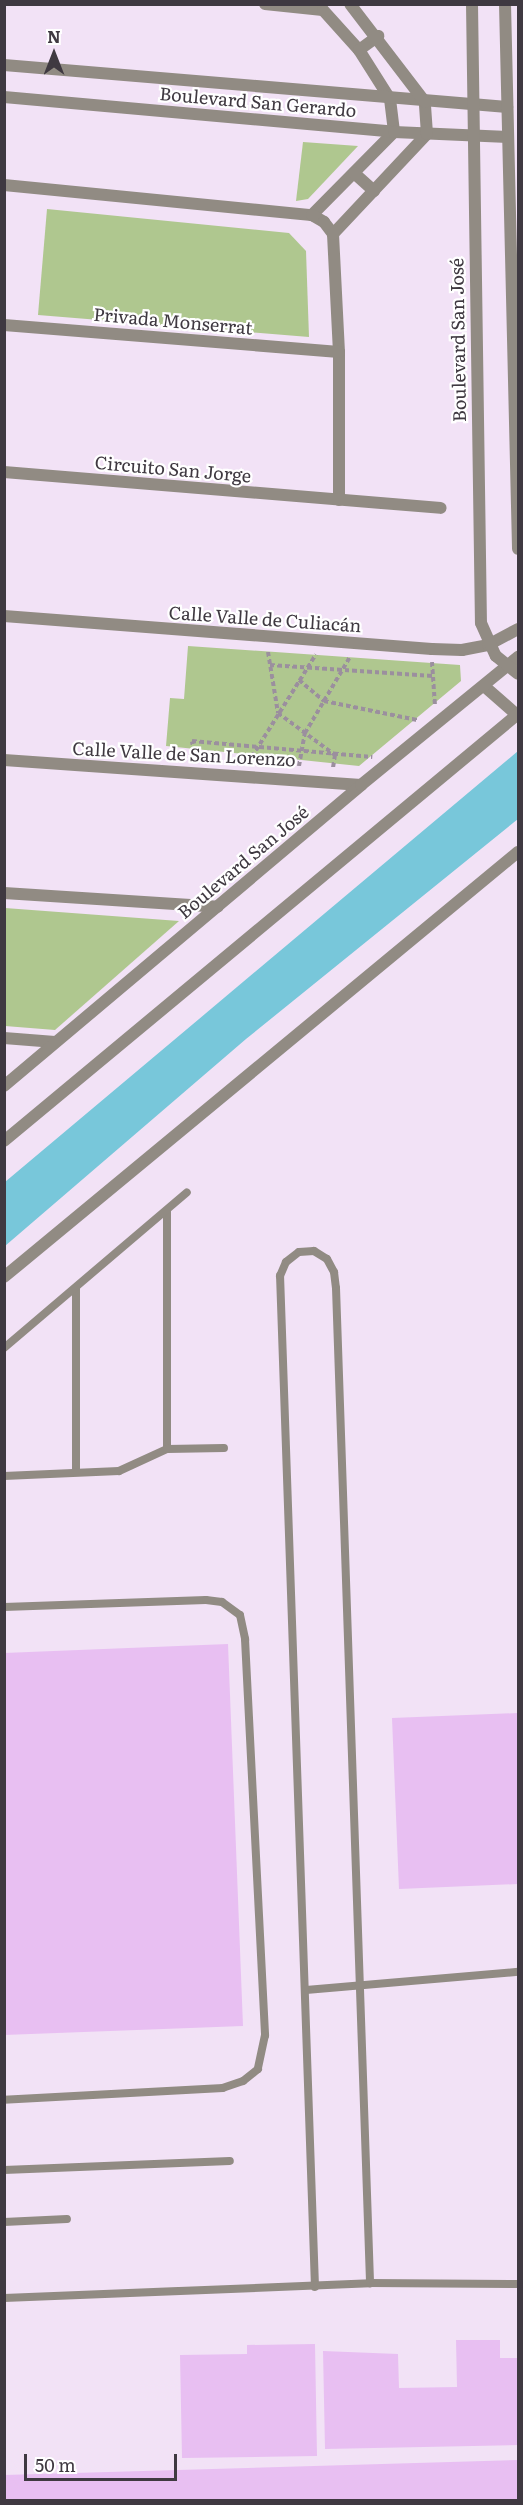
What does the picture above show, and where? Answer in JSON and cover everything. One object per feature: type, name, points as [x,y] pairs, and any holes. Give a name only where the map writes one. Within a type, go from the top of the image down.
[{"type":"street","points":[[265,4],[324,7],[358,50],[390,99],[394,132],[312,215]]},
{"type":"street","points":[[333,234],[427,134],[425,102],[378,36],[350,4]]},
{"type":"street","name":"Boulevard San José","points":[[472,4],[472,135],[481,623],[488,645],[506,667],[519,674]]},
{"type":"street","points":[[505,4],[519,549]]},
{"type":"street","points":[[358,50],[378,36]]},
{"type":"street","name":"Boulevard San Gerardo","points":[[4,65],[425,102],[507,107]]},
{"type":"street","name":"Boulevard San Gerardo","points":[[4,97],[394,132],[508,137]]},
{"type":"street","points":[[354,173],[374,191]]},
{"type":"street","points":[[4,185],[312,215],[333,234],[339,352],[339,500]]},
{"type":"street","name":"Privada Monserrat","points":[[4,325],[339,352]]},
{"type":"street","name":"Circuito San Jorge","points":[[4,472],[441,508]]},
{"type":"street","name":"Calle Valle de Culiacán","points":[[4,616],[462,650],[488,645],[519,629]]},
{"type":"street","name":"Boulevard San José","points":[[4,1086],[218,908],[361,784],[519,657]]},
{"type":"street","points":[[4,1141],[518,715],[484,686]]},
{"type":"street","name":"Calle Valle de San Lorenzo","points":[[4,760],[201,776],[241,773],[361,784]]},
{"type":"street","points":[[4,1277],[519,852]]},
{"type":"street","points":[[4,893],[218,908]]},
{"type":"street","points":[[4,1038],[55,1042]]},
{"type":"lane","points":[[4,1348],[76,1289],[187,1192]]},
{"type":"lane","points":[[167,1211],[167,1449]]},
{"type":"lane","points":[[315,2287],[280,1276],[286,1262],[307,1252],[327,1259],[334,1272],[336,1288],[358,1986],[370,2283]]},
{"type":"lane","points":[[76,1289],[76,1472]]},
{"type":"lane","points":[[4,1476],[119,1471],[167,1449],[224,1448]]},
{"type":"lane","points":[[4,1607],[206,1600],[222,1602],[240,1614],[245,1639],[265,2035],[258,2069],[243,2081],[223,2088],[4,2100]]},
{"type":"lane","points":[[306,1990],[519,1972]]},
{"type":"lane","points":[[4,2170],[230,2161]]},
{"type":"lane","points":[[4,2222],[67,2219]]},
{"type":"lane","points":[[4,2298],[370,2283],[519,2284]]},
{"type":"path","points":[[265,637],[278,713],[335,755]]},
{"type":"path","points":[[241,773],[325,641]]},
{"type":"path","points":[[297,778],[305,733],[358,644]]},
{"type":"path","points":[[299,680],[324,701],[436,724],[432,649]]},
{"type":"path","points":[[270,665],[433,676]]},
{"type":"path","points":[[201,776],[192,741],[335,755],[394,758]]},
{"type":"path","points":[[331,781],[335,755]]},
{"type":"green space","points":[[303,142],[358,146],[308,199],[296,201]]},
{"type":"green space","points":[[47,209],[289,233],[306,251],[309,337],[38,315]]},
{"type":"green space","points":[[188,646],[460,665],[461,681],[359,766],[166,746],[170,698],[184,699]]},
{"type":"green space","points":[[5,908],[179,921],[55,1030],[5,1026]]},
{"type":"water","points":[[518,751],[518,819],[246,1039],[5,1246],[5,1182]]},
{"type":"building","points":[[228,1644],[243,2026],[4,2035],[4,1653]]},
{"type":"building","points":[[518,1713],[518,1884],[399,1889],[392,1718]]},
{"type":"building","points":[[456,2340],[500,2340],[500,2358],[518,2358],[518,2445],[325,2449],[323,2351],[398,2354],[399,2388],[457,2387]]},
{"type":"building","points":[[315,2344],[317,2456],[182,2458],[180,2355],[247,2354],[247,2345]]},
{"type":"building","points":[[518,2460],[518,2500],[4,2500],[4,2475]]}]
